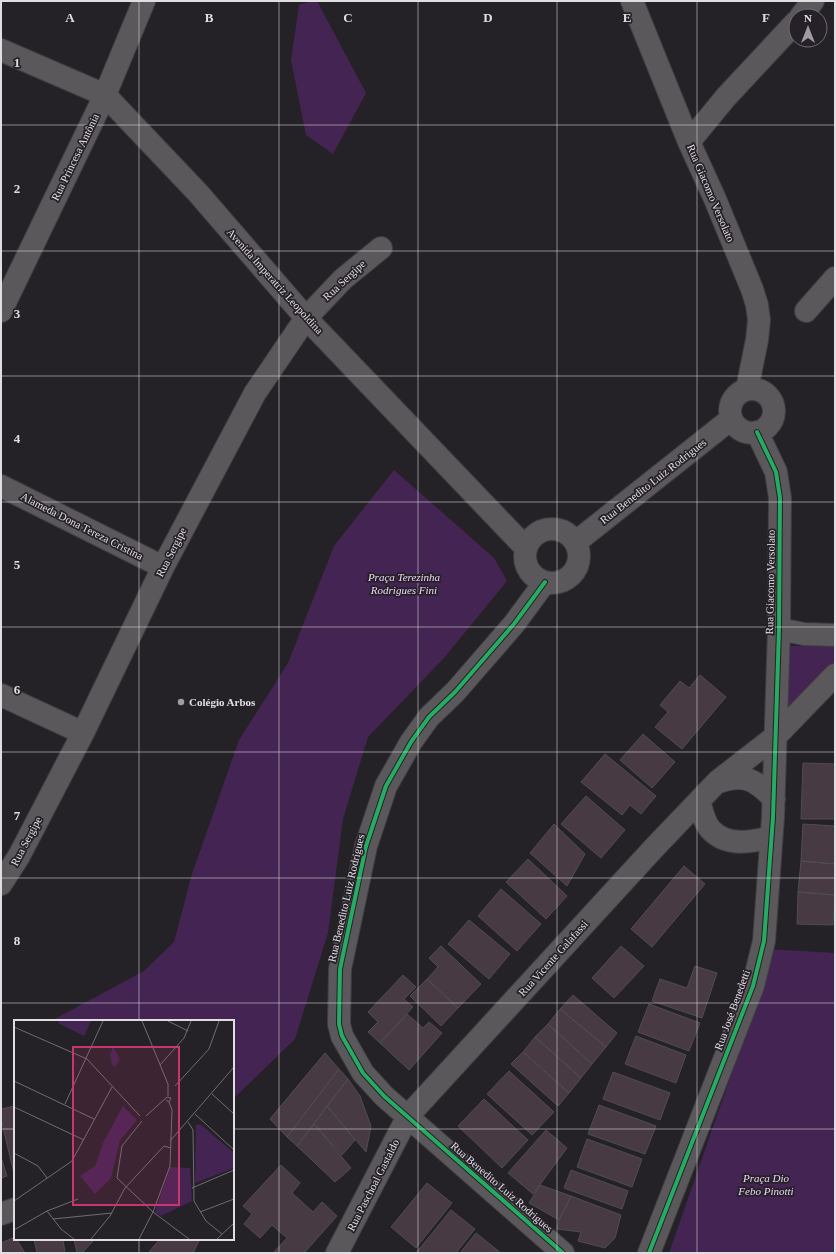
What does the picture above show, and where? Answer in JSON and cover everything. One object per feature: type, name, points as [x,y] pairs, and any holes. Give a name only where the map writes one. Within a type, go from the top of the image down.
[{"type":"street","name":"Rua Princesa Antônia","points":[[1,311],[105,95],[144,1]]},
{"type":"street","name":"Rua Giacomo Versolato","points":[[632,1],[689,142],[715,199],[752,289],[757,305],[759,320],[757,340],[747,389]]},
{"type":"street","points":[[689,142],[726,97],[788,31]]},
{"type":"street","name":"Avenida Imperatriz Leopoldina","points":[[1,50],[105,95],[198,193],[306,318],[526,547]]},
{"type":"street","name":"Rua Sergipe","points":[[1,884],[18,856],[83,733],[163,567],[255,394],[306,318],[343,279],[381,248]]},
{"type":"street","points":[[806,311],[835,278]]},
{"type":"street","points":[[754,388],[760,390],[771,399],[774,406],[772,420],[763,430],[757,432],[741,430],[731,419],[729,412],[734,397],[747,389],[754,388]]},
{"type":"street","name":"Rua Benedito Luiz Rodrigues","points":[[576,542],[731,419]]},
{"type":"street","name":"Rua Giacomo Versolato","points":[[757,432],[776,472],[780,498],[779,629],[776,736]]},
{"type":"street","name":"Alameda Dona Tereza Cristina","points":[[1,486],[163,567]]},
{"type":"street","points":[[554,528],[563,530],[576,542],[579,551],[579,560],[576,569],[570,576],[554,583],[545,582],[536,578],[528,568],[524,556],[526,547],[536,532],[554,528]]},
{"type":"street","name":"Rua Benedito Luiz Rodrigues","points":[[545,582],[514,624],[455,692],[429,717],[411,742],[386,786],[366,846],[340,969],[339,1024],[342,1036],[363,1073],[384,1096],[563,1253]]},
{"type":"street","points":[[779,629],[804,634],[835,635]]},
{"type":"street","points":[[771,837],[754,841],[737,842],[723,839],[711,830],[705,821],[699,801],[716,783],[776,736],[835,675]]},
{"type":"street","points":[[1,695],[83,733]]},
{"type":"street","name":"Rua José Benedetti","points":[[649,1253],[753,986],[764,941],[774,799],[776,736]]},
{"type":"street","points":[[716,783],[730,778],[753,780],[761,785],[774,799]]},
{"type":"street","name":"Rua Vicente Galafassi","points":[[408,1116],[699,801]]},
{"type":"street","name":"Rua Paschoal Gastaldo","points":[[337,1253],[408,1116]]},
{"type":"street","points":[[1,1214],[14,1209]]},
{"type":"green space","points":[[311,1],[317,1],[366,93],[333,154],[306,135],[291,60],[299,5]]},
{"type":"green space","name":"Praça Terezinha Rodrigues Fini","points":[[394,470],[494,558],[507,581],[444,658],[368,737],[343,819],[328,933],[295,1039],[234,1098],[234,1020],[53,1020],[144,971],[174,942],[192,874],[239,740],[288,663],[334,546]]},
{"type":"green space","points":[[786,646],[835,646],[835,670],[784,715]]},
{"type":"green space","name":"Praça Dio Febo Pinotti","points":[[767,949],[835,953],[835,1253],[669,1253],[759,995]]},
{"type":"building","points":[[700,675],[726,697],[682,749],[655,727],[668,712],[660,705],[680,681],[689,688]]},
{"type":"building","points":[[643,734],[675,762],[652,788],[620,760]]},
{"type":"building","points":[[605,754],[656,796],[641,814],[630,805],[622,815],[581,782]]},
{"type":"building","points":[[803,763],[835,764],[835,819],[801,819]]},
{"type":"building","points":[[586,796],[625,830],[601,858],[561,824]]},
{"type":"building","points":[[554,824],[585,854],[567,886],[530,853]]},
{"type":"building","points":[[803,824],[835,826],[835,864],[801,861]]},
{"type":"building","points":[[528,859],[567,896],[546,919],[506,882]]},
{"type":"building","points":[[801,861],[835,864],[835,895],[798,892]]},
{"type":"building","points":[[684,866],[705,884],[652,947],[631,929]]},
{"type":"building","points":[[501,889],[541,924],[517,951],[478,916]]},
{"type":"building","points":[[798,892],[835,895],[833,925],[797,924]]},
{"type":"building","points":[[469,920],[510,954],[489,979],[448,944]]},
{"type":"building","points":[[441,946],[481,984],[458,1008],[427,979],[438,967],[429,958]]},
{"type":"building","points":[[621,946],[644,966],[614,998],[592,978]]},
{"type":"building","points":[[695,966],[717,973],[702,1018],[652,1001],[660,979],[687,988]]},
{"type":"building","points":[[403,975],[416,987],[404,999],[413,1007],[380,1043],[368,1032],[378,1022],[368,1012]]},
{"type":"building","points":[[427,979],[458,1008],[441,1026],[410,996]]},
{"type":"building","points":[[573,995],[617,1033],[606,1047],[560,1009]]},
{"type":"building","points":[[649,1004],[700,1023],[689,1051],[638,1032]]},
{"type":"building","points":[[560,1009],[606,1047],[592,1064],[548,1024]]},
{"type":"building","points":[[407,1014],[423,1028],[429,1022],[442,1033],[409,1070],[380,1043]]},
{"type":"building","points":[[548,1024],[592,1064],[581,1078],[535,1037]]},
{"type":"building","points":[[636,1036],[686,1055],[676,1083],[625,1064]]},
{"type":"building","points":[[535,1037],[581,1078],[569,1093],[523,1052]]},
{"type":"building","points":[[523,1052],[569,1093],[558,1106],[511,1064]]},
{"type":"building","points":[[325,1053],[339,1069],[287,1137],[270,1119]]},
{"type":"building","points":[[339,1069],[348,1079],[297,1146],[287,1137]]},
{"type":"building","points":[[509,1071],[554,1112],[532,1135],[487,1094]]},
{"type":"building","points":[[613,1072],[670,1093],[660,1120],[603,1099]]},
{"type":"building","points":[[348,1079],[360,1096],[371,1126],[366,1152],[327,1106]]},
{"type":"building","points":[[484,1099],[528,1140],[502,1168],[458,1126]]},
{"type":"building","points":[[599,1105],[656,1126],[645,1154],[588,1134]]},
{"type":"building","points":[[14,1106],[14,1174],[1,1119],[1,1109]]},
{"type":"building","points":[[327,1106],[355,1140],[342,1155],[314,1124]]},
{"type":"building","points":[[314,1124],[351,1168],[335,1182],[297,1146]]},
{"type":"building","points":[[546,1130],[567,1148],[533,1194],[508,1173]]},
{"type":"building","points":[[587,1139],[642,1159],[632,1187],[577,1167]]},
{"type":"building","points":[[1,1157],[7,1176],[1,1178]]},
{"type":"building","points":[[281,1165],[300,1183],[292,1193],[313,1212],[322,1202],[337,1216],[304,1253],[273,1253],[287,1238],[272,1225],[260,1238],[244,1224],[252,1214],[243,1206]]},
{"type":"building","points":[[571,1170],[628,1191],[622,1209],[564,1188]]},
{"type":"building","points":[[427,1183],[452,1203],[416,1248],[391,1227]]},
{"type":"building","points":[[540,1185],[571,1196],[559,1220],[529,1203]]},
{"type":"building","points":[[571,1196],[621,1215],[615,1238],[605,1248],[578,1241],[581,1232],[557,1229],[559,1220]]},
{"type":"building","points":[[451,1210],[475,1229],[456,1253],[416,1253]]},
{"type":"building","points":[[476,1233],[501,1253],[460,1253]]},
{"type":"building","points":[[14,1237],[14,1240],[17,1240],[25,1253],[1,1253],[1,1243]]},
{"type":"building","points":[[34,1240],[63,1240],[65,1253],[37,1253]]},
{"type":"building","points":[[74,1240],[94,1240],[82,1253],[77,1253]]},
{"type":"building","points":[[159,1240],[200,1240],[193,1253],[148,1253]]},
{"type":"cycle path","points":[[649,1253],[753,986],[764,941],[773,817],[779,629],[780,498],[776,472],[757,432]]},
{"type":"cycle path","points":[[545,582],[514,624],[455,692],[429,717],[411,742],[386,786],[366,846],[340,969],[339,1024],[342,1036],[363,1073],[384,1096],[563,1253]]},
{"type":"place","name":"Colégio Arbos","points":[[181,702]]}]
